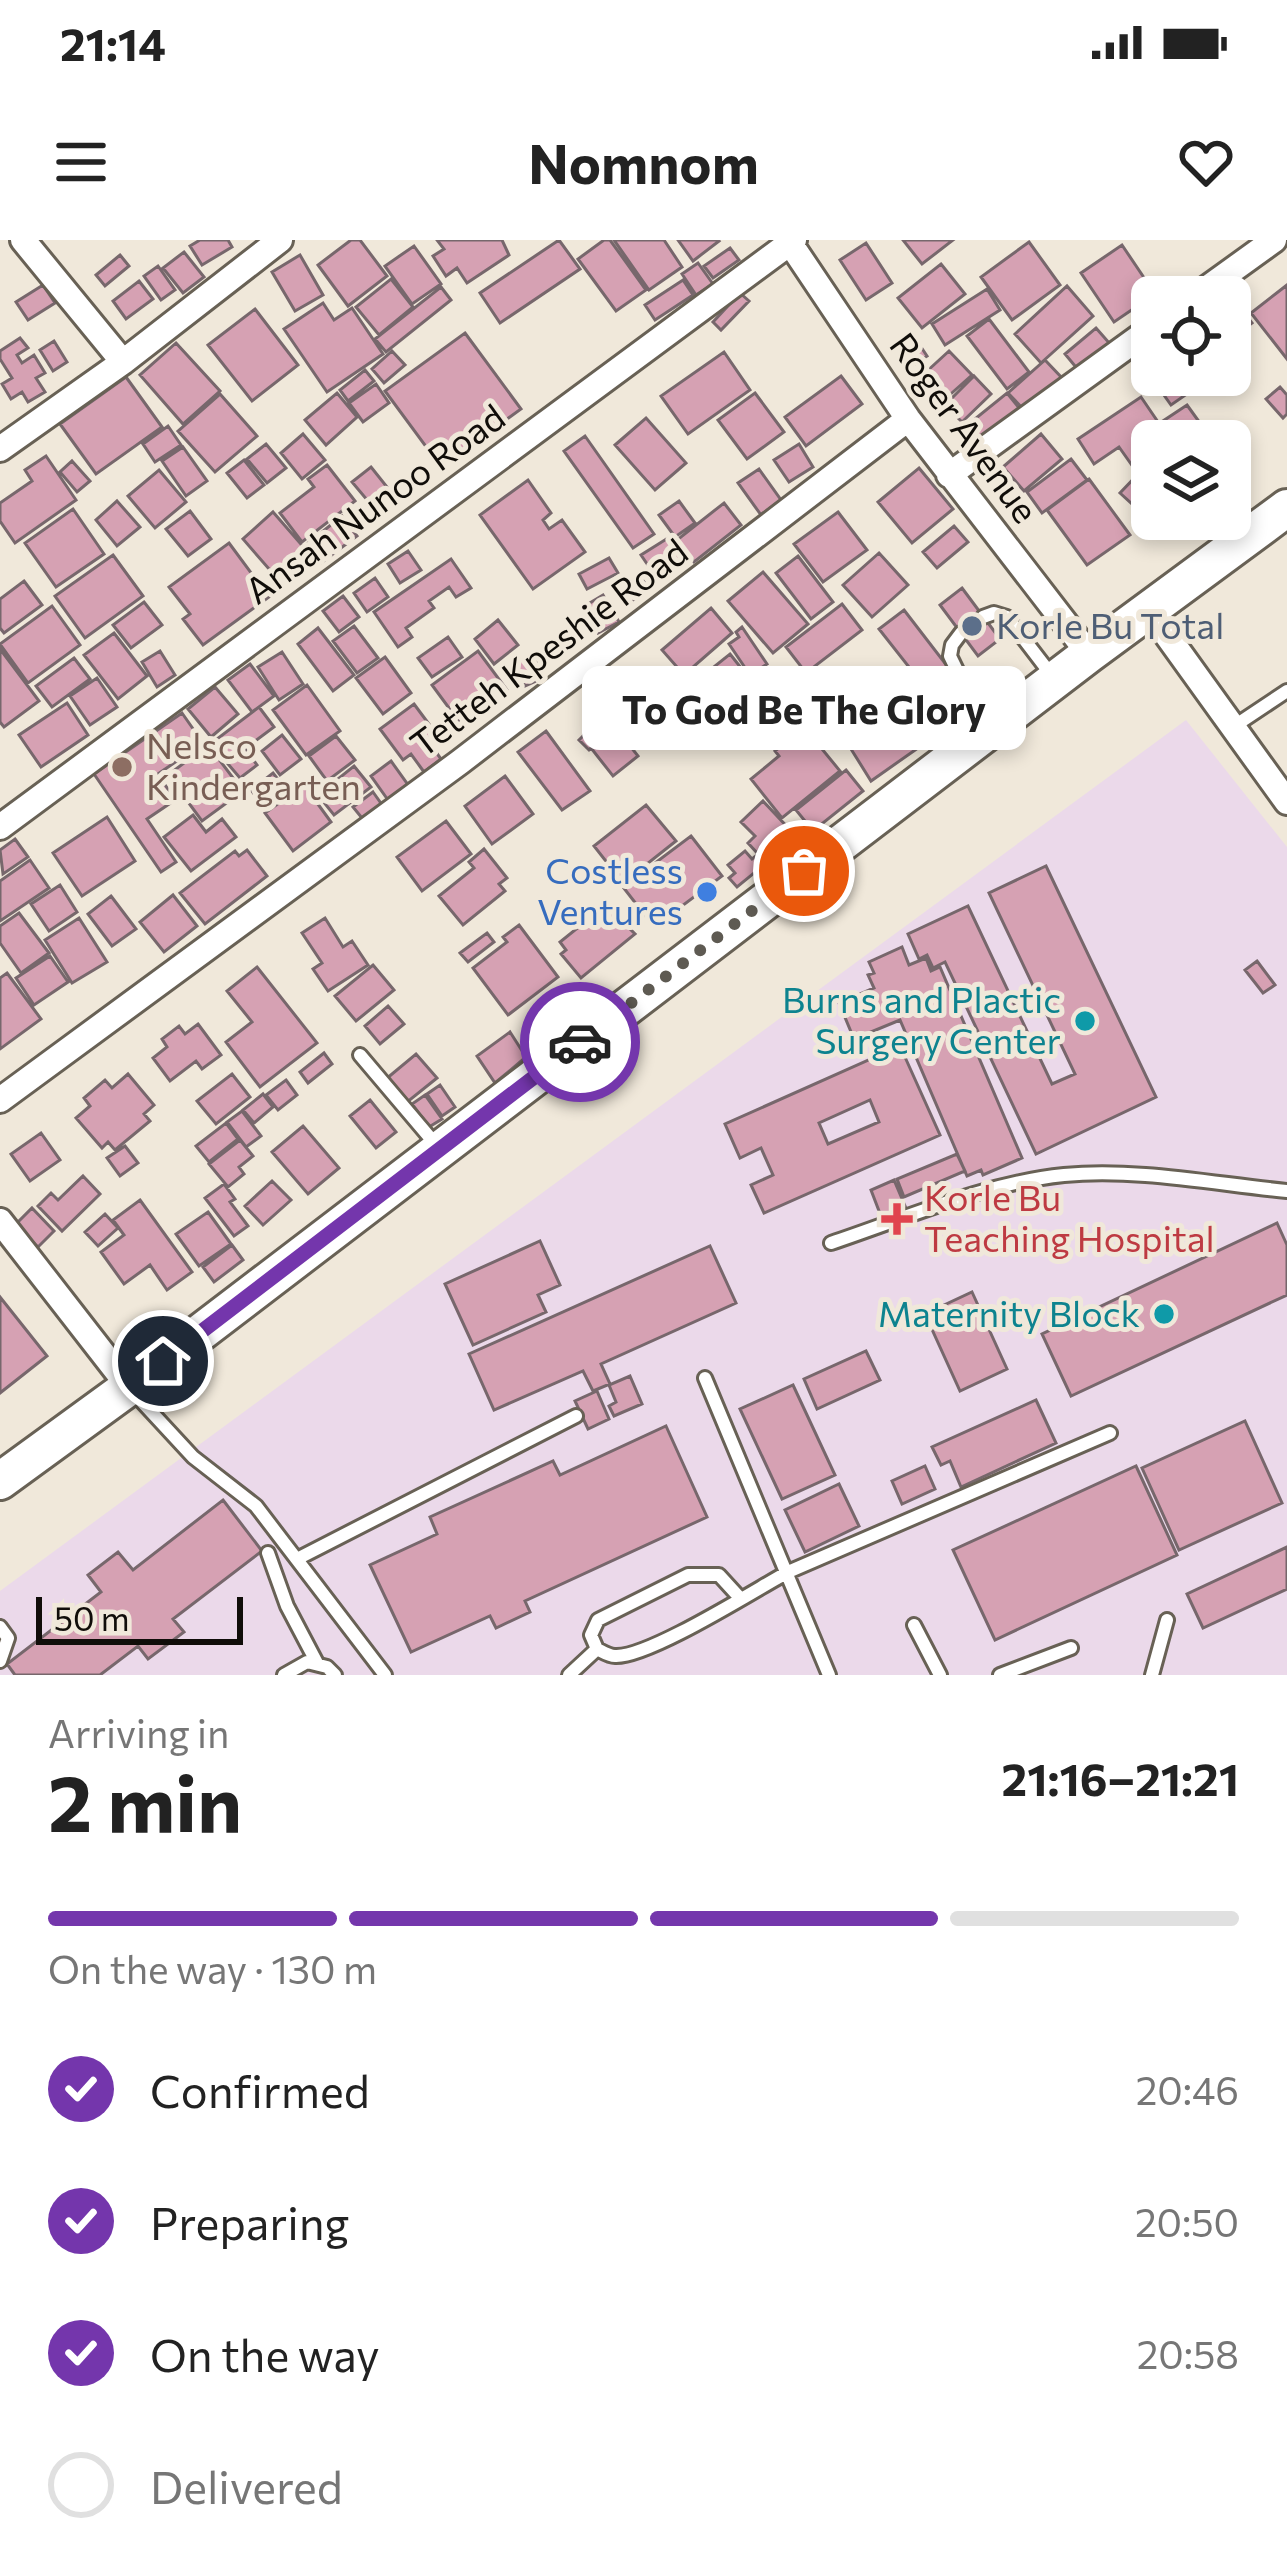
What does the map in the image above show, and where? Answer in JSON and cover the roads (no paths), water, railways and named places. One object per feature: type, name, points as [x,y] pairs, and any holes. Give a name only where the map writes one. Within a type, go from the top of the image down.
[{"type":"main road","points":[[0,1480],[1287,508]]},
{"type":"street","points":[[22,240],[123,362]]},
{"type":"street","points":[[0,449],[123,362],[280,240]]},
{"type":"street","points":[[1224,276],[1274,240]]},
{"type":"street","name":"Roger Avenue","points":[[790,241],[949,476],[1089,654]]},
{"type":"street","name":"Ansah Nunoo Road","points":[[0,827],[790,241]]},
{"type":"street","points":[[949,476],[1131,343]]},
{"type":"street","name":"Tetteh Kpeshie Road","points":[[0,1100],[460,762],[908,419]]},
{"type":"street","points":[[1148,609],[1287,802]]},
{"type":"street","points":[[0,1221],[128,1387]]},
{"type":"lane","points":[[983,617],[994,613],[1007,617],[1055,679]]},
{"type":"lane","points":[[962,633],[950,656],[987,731]]},
{"type":"lane","points":[[1233,727],[1287,691]]},
{"type":"lane","points":[[360,1055],[440,1150]]},
{"type":"lane","points":[[831,1243],[993,1190],[1063,1175],[1119,1175],[1287,1190]]},
{"type":"lane","points":[[705,1378],[829,1675]]},
{"type":"lane","points":[[128,1387],[227,1496]]},
{"type":"lane","points":[[297,1559],[576,1416]]},
{"type":"lane","points":[[740,1598],[719,1575],[688,1575],[598,1620],[591,1635],[597,1649],[615,1656],[639,1651],[740,1598],[788,1572],[1110,1433]]},
{"type":"lane","points":[[193,1457],[256,1506],[385,1675]]},
{"type":"lane","points":[[268,1553],[286,1606],[317,1664],[335,1675]]},
{"type":"lane","points":[[1152,1675],[1167,1620]]},
{"type":"lane","points":[[914,1625],[940,1675]]},
{"type":"lane","points":[[0,1627],[8,1638],[0,1661]]},
{"type":"lane","points":[[1000,1675],[1071,1648]]},
{"type":"lane","points":[[569,1675],[597,1649]]},
{"type":"lane","points":[[284,1675],[298,1664],[317,1664]]},
{"type":"place","name":"Korle Bu Total","points":[[972,626]]},
{"type":"place","name":"Nelsco Kindergarten","points":[[122,767]]},
{"type":"place","name":"To God Be The Glory","points":[[804,871]]},
{"type":"place","name":"Costless Ventures","points":[[707,892]]},
{"type":"place","name":"Burns and Plactic Surgery Center","points":[[1085,1021]]},
{"type":"place","name":"Korle Bu Teaching Hospital","points":[[897,1219]]},
{"type":"place","name":"Maternity Block","points":[[1164,1314]]}]
